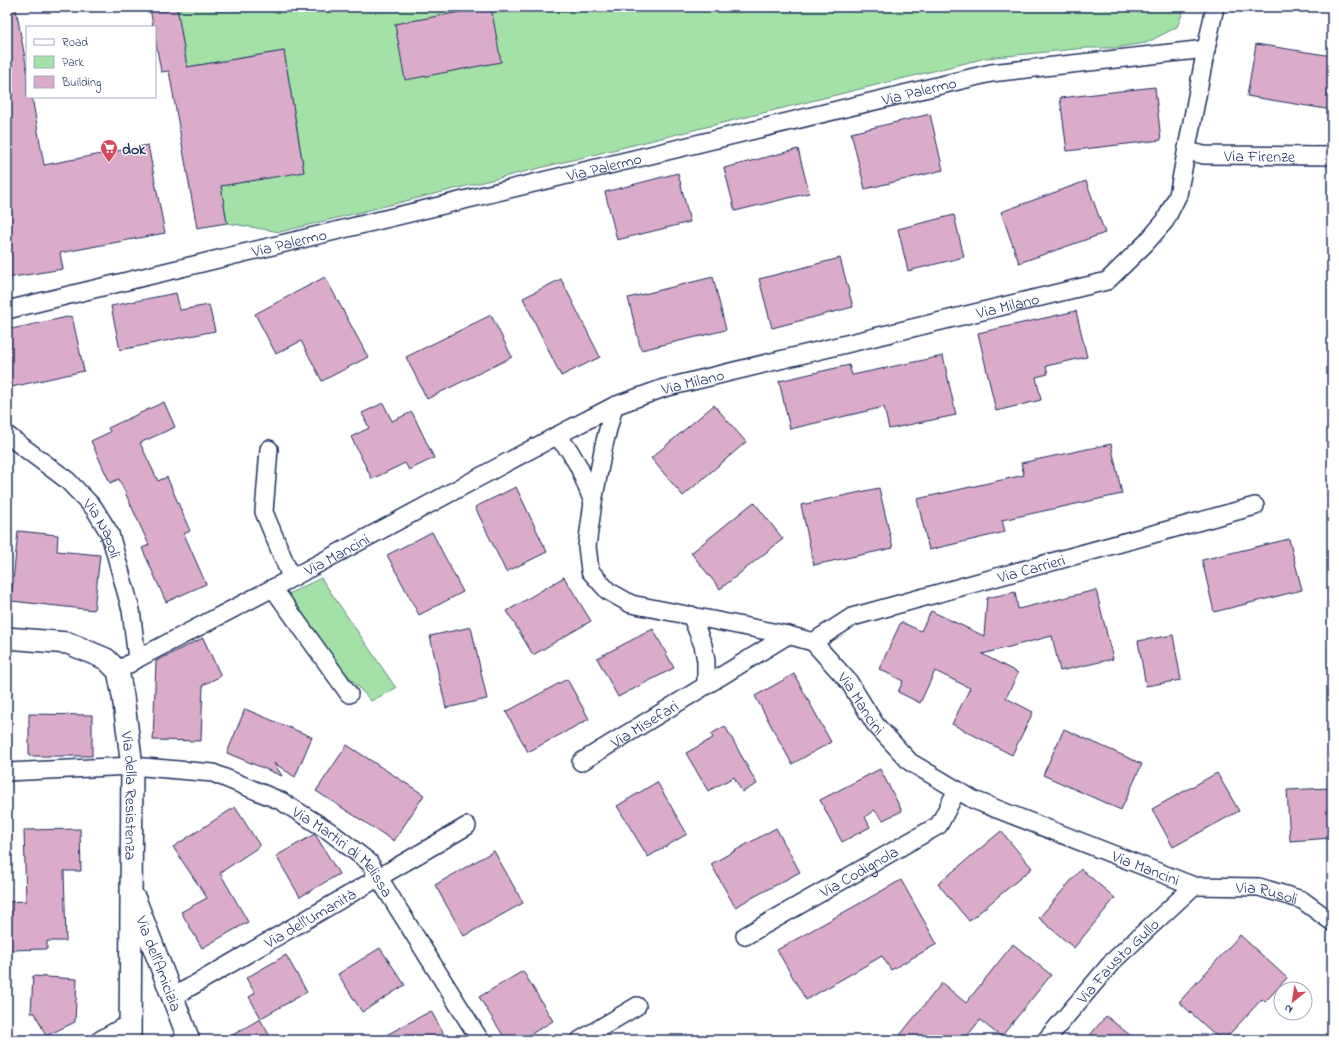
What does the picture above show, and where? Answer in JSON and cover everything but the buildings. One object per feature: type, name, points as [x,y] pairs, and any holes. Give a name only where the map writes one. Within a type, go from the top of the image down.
[{"type":"street","name":"Via Milano","points":[[614,406],[664,388],[1107,281],[1166,222],[1178,195],[1206,49],[1216,7]]},
{"type":"street","name":"Via Palermo","points":[[7,310],[991,73],[1206,49]]},
{"type":"street","name":"Via Firenze","points":[[1187,151],[1204,155],[1332,156]]},
{"type":"street","name":"Via Mancini","points":[[118,671],[137,659],[614,406]]},
{"type":"street","points":[[614,406],[592,502],[587,546],[590,572],[608,591],[631,604],[788,635],[813,642]]},
{"type":"street","name":"Via Napoli","points":[[7,435],[67,480],[94,508],[110,534],[130,610],[137,659]]},
{"type":"street","points":[[556,436],[569,450],[579,467],[592,502]]},
{"type":"street","points":[[268,449],[264,512],[291,577]]},
{"type":"street","name":"Via Carrieri","points":[[813,642],[852,617],[1255,506]]},
{"type":"street","points":[[273,588],[350,694]]},
{"type":"street","points":[[692,616],[703,645],[706,661],[706,685]]},
{"type":"street","name":"Via Misefari","points":[[582,762],[788,635]]},
{"type":"street","points":[[7,638],[68,643],[106,660],[118,671]]},
{"type":"street","name":"Via Mancini","points":[[813,642],[849,682],[875,724],[910,762],[974,800],[1194,886]]},
{"type":"street","name":"Via della Resistenza","points":[[118,671],[124,696],[132,766],[130,1031]]},
{"type":"street","name":"Via Martiri di Melissa","points":[[7,772],[132,766],[213,773],[281,801],[330,831],[369,862],[480,1040]]},
{"type":"street","name":"Via Codignola","points":[[744,936],[939,825],[957,790]]},
{"type":"street","name":"Via dell'Umanità","points":[[173,997],[467,826]]},
{"type":"street","name":"Via Rusoli","points":[[1194,886],[1259,887],[1302,900],[1332,922]]},
{"type":"street","name":"Via Fausto Gullo","points":[[1046,1040],[1113,961],[1194,886]]},
{"type":"street","name":"Via dell'Amicizia","points":[[131,887],[189,1040]]},
{"type":"street","points":[[130,979],[140,972],[151,970],[164,974]]},
{"type":"street","points":[[580,1040],[637,1006]]},
{"type":"street","points":[[100,1040],[130,1031]]},
{"type":"green space","points":[[177,7],[1185,7],[1177,27],[1146,43],[1114,48],[1086,48],[986,58],[280,232],[227,223],[221,186],[304,171],[284,51],[187,67]]},
{"type":"green space","points":[[321,578],[396,688],[371,701],[325,650],[288,594]]},
{"type":"place","name":"dok","points":[[109,163]]}]
